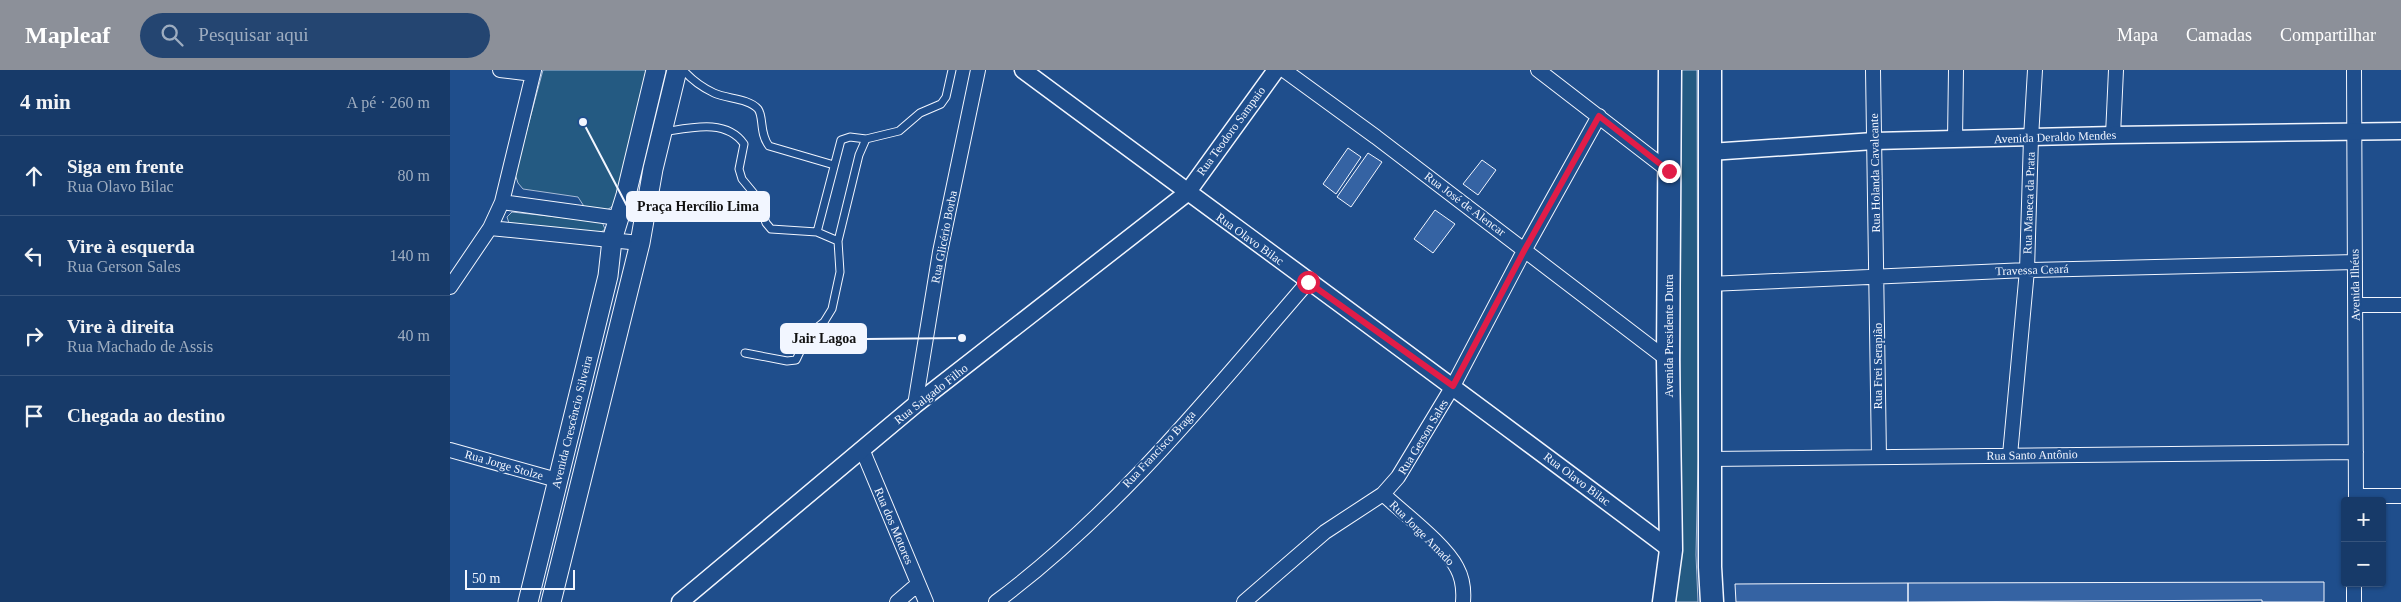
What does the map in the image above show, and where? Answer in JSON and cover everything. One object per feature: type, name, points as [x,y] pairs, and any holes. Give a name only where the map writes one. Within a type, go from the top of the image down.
[{"type":"highway","name":"Avenida Presidente Dutra","points":[[1664,602],[1671,550],[1668,360],[1670,70]]},
{"type":"highway","points":[[1710,70],[1709,459],[1712,602]]},
{"type":"main road","name":"Avenida Crescêncio Silveira","points":[[528,602],[608,276],[612,240],[626,195],[656,70]]},
{"type":"main road","name":"Avenida Crescêncio Silveira","points":[[551,602],[640,243],[677,70]]},
{"type":"street","points":[[450,287],[490,228],[502,202],[534,72],[500,70]]},
{"type":"street","name":"Rua Glicério Borba","points":[[915,405],[940,252],[978,70]]},
{"type":"street","name":"Rua Olavo Bilac","points":[[1023,70],[1308,282],[1453,386],[1671,550]]},
{"type":"street","name":"Rua Teodoro Sampaio","points":[[1187,193],[1276,70]]},
{"type":"street","name":"Rua José de Alencar","points":[[1284,70],[1525,249],[1668,360]]},
{"type":"street","points":[[1538,70],[1669,171]]},
{"type":"street","name":"Rua Holanda Cavalcante","points":[[1873,70],[1877,275]]},
{"type":"street","points":[[1955,139],[1956,70]]},
{"type":"street","name":"Rua Maneca da Prata","points":[[2010,455],[2027,270],[2031,138],[2036,70]]},
{"type":"street","points":[[2113,135],[2116,70]]},
{"type":"street","name":"Avenida Ilhéus","points":[[2354,70],[2356,497]]},
{"type":"street","name":"Rua Gerson Sales","points":[[1244,602],[1325,532],[1383,494],[1398,477],[1453,386],[1525,249],[1599,116]]},
{"type":"street","name":"Avenida Deraldo Mendes","points":[[1710,152],[1955,139],[2354,130],[2401,131]]},
{"type":"street","name":"Rua Salgado Filho","points":[[680,602],[915,405],[1187,193]]},
{"type":"street","points":[[502,202],[618,218]]},
{"type":"street","points":[[490,228],[640,243]]},
{"type":"street","name":"Travessa Ceará","points":[[1709,284],[1877,275],[2355,262]]},
{"type":"street","name":"Rua Frei Serapião","points":[[1877,275],[1879,457]]},
{"type":"street","name":"Rua Francisco Braga","points":[[996,602],[1078,534],[1144,467],[1308,282]]},
{"type":"street","points":[[2356,305],[2401,305]]},
{"type":"street","name":"Rua dos Motores","points":[[862,449],[926,602]]},
{"type":"street","name":"Rua Jorge Stolze","points":[[450,450],[557,480]]},
{"type":"street","name":"Rua Santo Antônio","points":[[1709,459],[2356,452]]},
{"type":"street","name":"Rua Jorge Amado","points":[[1383,494],[1442,549],[1457,567],[1464,589],[1464,602]]},
{"type":"street","points":[[2378,497],[2401,496]]},
{"type":"street","points":[[897,602],[918,584]]},
{"type":"street","points":[[2354,587],[2354,602]]},
{"type":"lane","points":[[683,70],[696,83],[715,94],[748,103],[757,109],[760,115],[763,138],[769,146],[834,165]]},
{"type":"lane","points":[[817,232],[841,140],[845,137],[866,139],[885,136],[899,131],[920,113],[941,104],[946,97],[952,70]]},
{"type":"lane","points":[[663,132],[708,125],[734,133],[744,144],[739,169],[742,179],[756,196],[766,223],[771,229],[817,232],[838,241]]},
{"type":"lane","points":[[745,353],[787,361],[796,360],[808,335],[824,322],[832,309],[840,272],[838,241],[859,155],[866,139]]},
{"type":"shaded area","points":[[543,70],[648,70],[620,195],[607,210],[587,211],[578,197],[523,189],[518,183],[515,174]]},
{"type":"shaded area","points":[[1681,70],[1697,70],[1698,460],[1696,555],[1698,602],[1674,602],[1680,501]]},
{"type":"shaded area","points":[[512,212],[602,222],[605,229],[600,233],[509,223],[507,217]]},
{"type":"building","points":[[1348,148],[1361,157],[1336,194],[1323,184]]},
{"type":"building","points":[[1368,153],[1382,162],[1351,207],[1337,197]]},
{"type":"building","points":[[1482,160],[1496,170],[1478,195],[1463,184]]},
{"type":"building","points":[[1435,210],[1455,224],[1433,253],[1414,239]]},
{"type":"building","points":[[2324,582],[2324,602],[2262,602],[2262,600],[1908,602],[1908,583]]},
{"type":"building","points":[[1908,583],[1908,602],[1736,602],[1735,584]]},
{"type":"place","name":"Praça Hercílio Lima","points":[[583,122]]},
{"type":"place","name":"Jair Lagoa","points":[[962,338]]},
{"type":"route","points":[[1308,282],[1453,386],[1525,249],[1599,116],[1669,171]]}]
